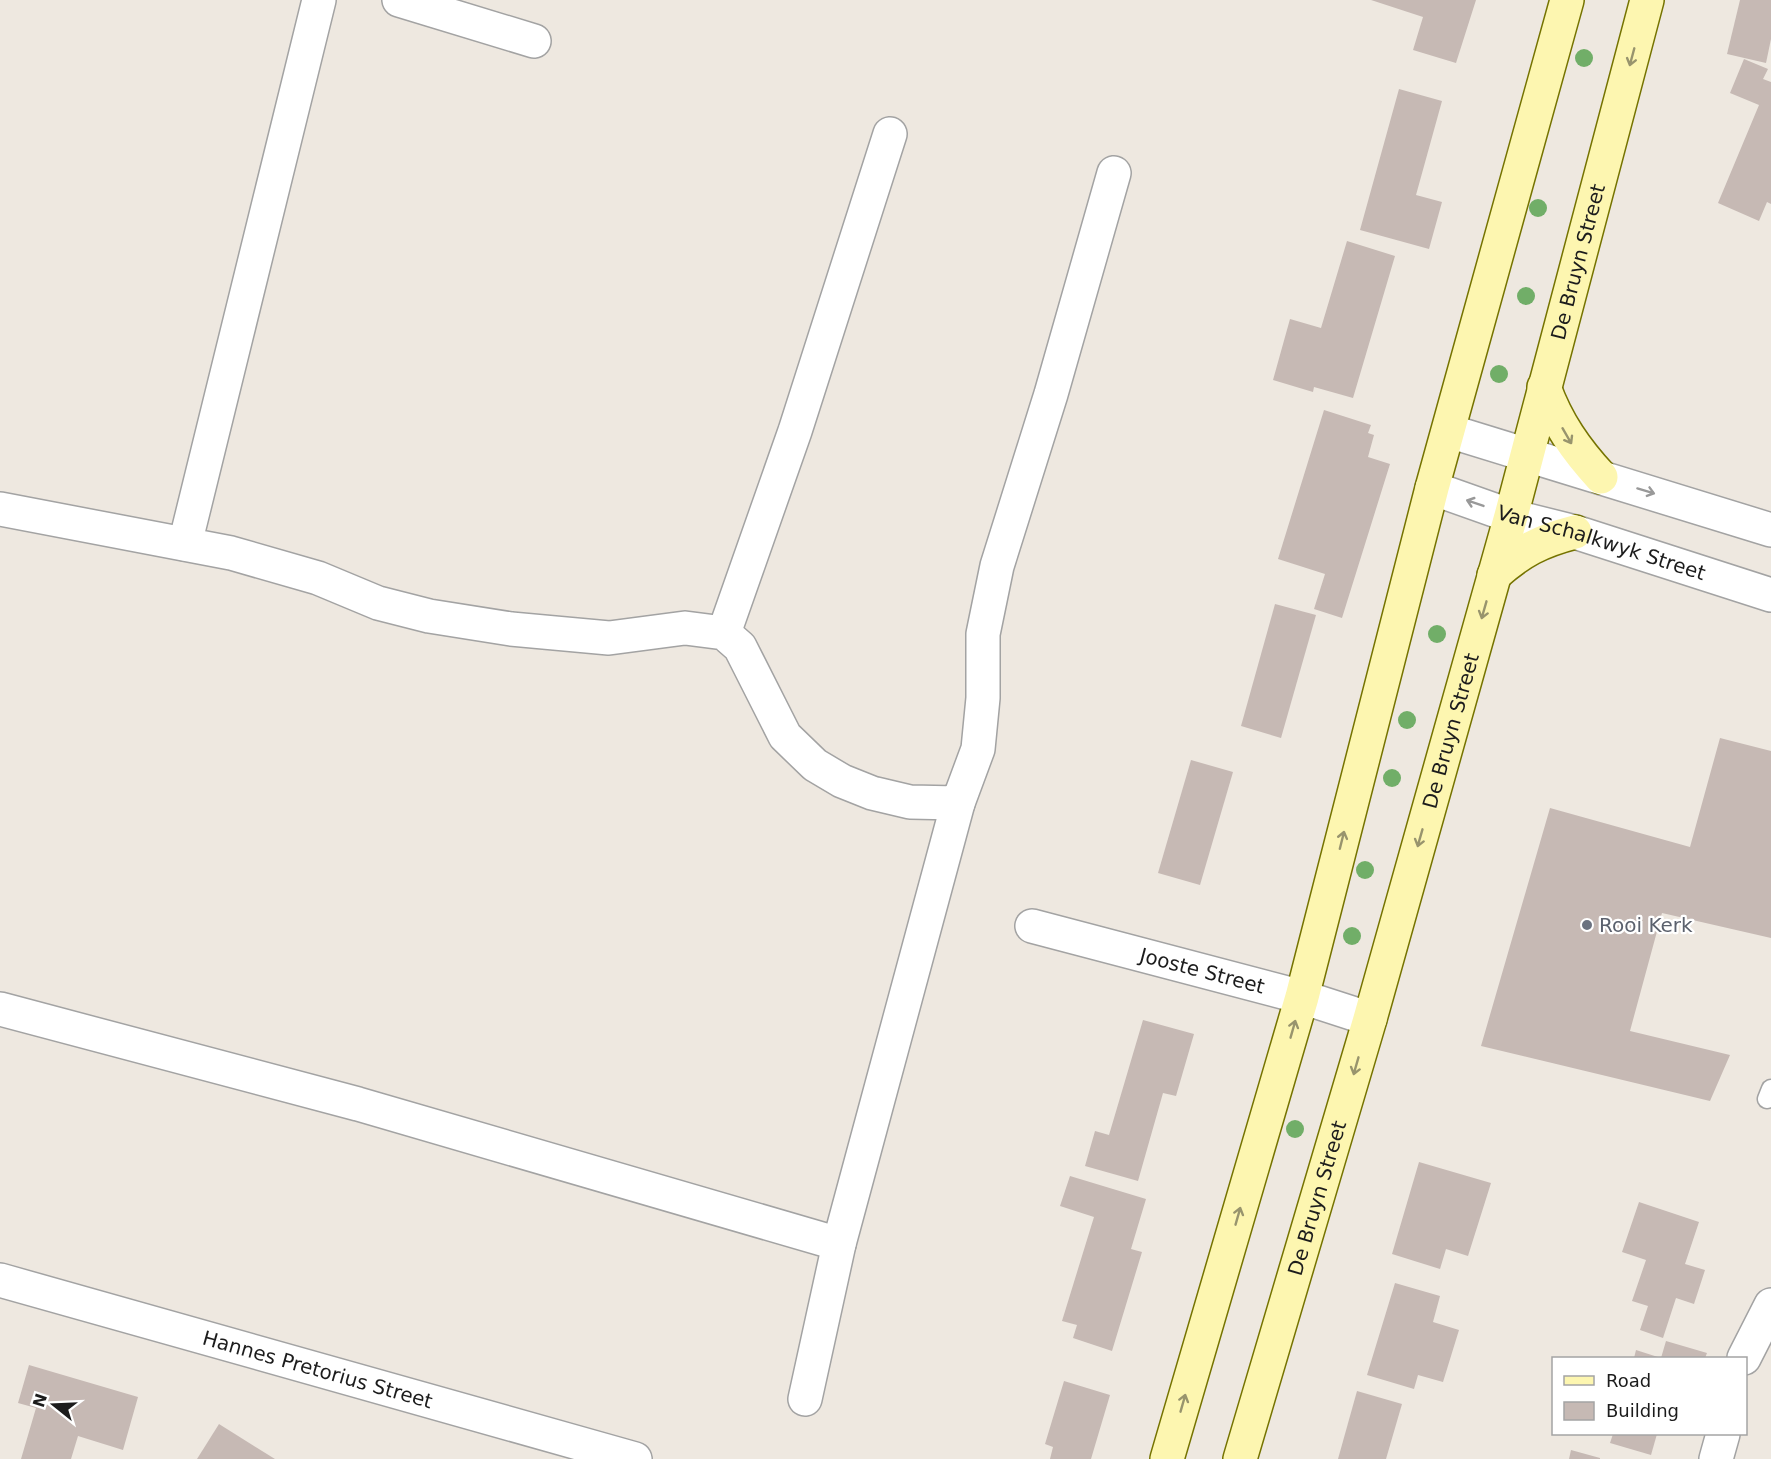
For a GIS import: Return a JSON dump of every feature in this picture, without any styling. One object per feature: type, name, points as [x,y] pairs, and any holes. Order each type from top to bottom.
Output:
[{"type":"street","points":[[185,544],[319,0]]},
{"type":"street","points":[[399,0],[534,41]]},
{"type":"street","points":[[1167,1459],[1302,997],[1432,488],[1568,0]]},
{"type":"street","name":"De Bruyn Street","points":[[1240,1459],[1370,1018],[1511,516],[1647,0]]},
{"type":"street","points":[[724,633],[795,430],[890,134]]},
{"type":"street","points":[[805,1399],[839,1244],[958,803],[978,749],[983,698],[983,634],[997,566],[1051,394],[1114,173]]},
{"type":"street","points":[[1544,387],[1551,408],[1575,449],[1601,477]]},
{"type":"street","points":[[1449,431],[1771,530]]},
{"type":"street","name":"Van Schalkwyk Street","points":[[1432,488],[1511,516],[1575,532],[1771,595]]},
{"type":"street","points":[[0,509],[231,553],[318,578],[378,603],[429,616],[511,629],[609,638],[685,628],[724,633],[740,647],[785,736],[815,765],[842,781],[881,795],[910,802],[958,803]]},
{"type":"street","points":[[1494,574],[1512,559],[1544,540],[1575,532]]},
{"type":"street","name":"Jooste Street","points":[[1032,926],[1302,997],[1370,1018]]},
{"type":"street","points":[[0,1009],[358,1104],[839,1244]]},
{"type":"street","name":"Hannes Pretorius Street","points":[[0,1280],[635,1459]]},
{"type":"street","points":[[1745,1357],[1771,1305]]},
{"type":"street","points":[[1716,1459],[1723,1435]]},
{"type":"building","points":[[1371,0],[1476,0],[1456,63],[1413,50],[1423,17]]},
{"type":"building","points":[[1740,0],[1771,0],[1771,39],[1766,63],[1727,54]]},
{"type":"building","points":[[1744,59],[1768,69],[1763,79],[1771,82],[1771,204],[1767,202],[1759,221],[1718,203],[1759,105],[1730,93]]},
{"type":"building","points":[[1399,89],[1442,101],[1416,195],[1442,202],[1429,249],[1360,230]]},
{"type":"building","points":[[1347,241],[1395,256],[1353,398],[1314,387],[1313,392],[1273,380],[1290,319],[1321,328]]},
{"type":"building","points":[[1324,410],[1371,425],[1368,433],[1374,435],[1368,457],[1390,464],[1342,618],[1314,609],[1325,574],[1278,559]]},
{"type":"building","points":[[1275,604],[1316,615],[1281,738],[1241,726]]},
{"type":"building","name":"Rooi Kerk","points":[[1720,738],[1771,751],[1771,938],[1662,913],[1630,1031],[1730,1055],[1710,1101],[1481,1046],[1550,808],[1690,847]]},
{"type":"building","points":[[1191,760],[1233,772],[1200,885],[1158,873]]},
{"type":"building","points":[[1143,1020],[1194,1034],[1176,1096],[1163,1093],[1138,1181],[1085,1166],[1095,1131],[1109,1135]]},
{"type":"building","points":[[1419,1162],[1491,1183],[1468,1256],[1446,1249],[1440,1269],[1392,1254]]},
{"type":"building","points":[[1070,1176],[1146,1199],[1131,1249],[1142,1252],[1112,1351],[1073,1338],[1077,1325],[1062,1321],[1094,1217],[1060,1206]]},
{"type":"building","points":[[1639,1202],[1699,1222],[1685,1264],[1705,1270],[1694,1304],[1676,1298],[1663,1338],[1640,1330],[1648,1306],[1632,1301],[1646,1260],[1622,1252]]},
{"type":"building","points":[[1395,1283],[1440,1296],[1433,1322],[1459,1330],[1443,1382],[1418,1375],[1414,1389],[1367,1375]]},
{"type":"building","points":[[1666,1341],[1707,1353],[1705,1357],[1661,1357]]},
{"type":"building","points":[[1636,1350],[1658,1357],[1634,1357]]},
{"type":"building","points":[[29,1365],[138,1397],[123,1450],[78,1436],[71,1459],[21,1459],[36,1408],[18,1403]]},
{"type":"building","points":[[1064,1381],[1110,1395],[1091,1459],[1050,1459],[1053,1447],[1045,1444]]},
{"type":"building","points":[[1357,1391],[1402,1404],[1386,1459],[1338,1459]]},
{"type":"building","points":[[219,1424],[275,1459],[197,1459]]},
{"type":"building","points":[[1613,1435],[1657,1435],[1651,1455],[1610,1443]]},
{"type":"building","points":[[1571,1450],[1600,1458],[1600,1459],[1569,1459]]},
{"type":"place","name":"Rooi Kerk","points":[[1587,925]]}]
